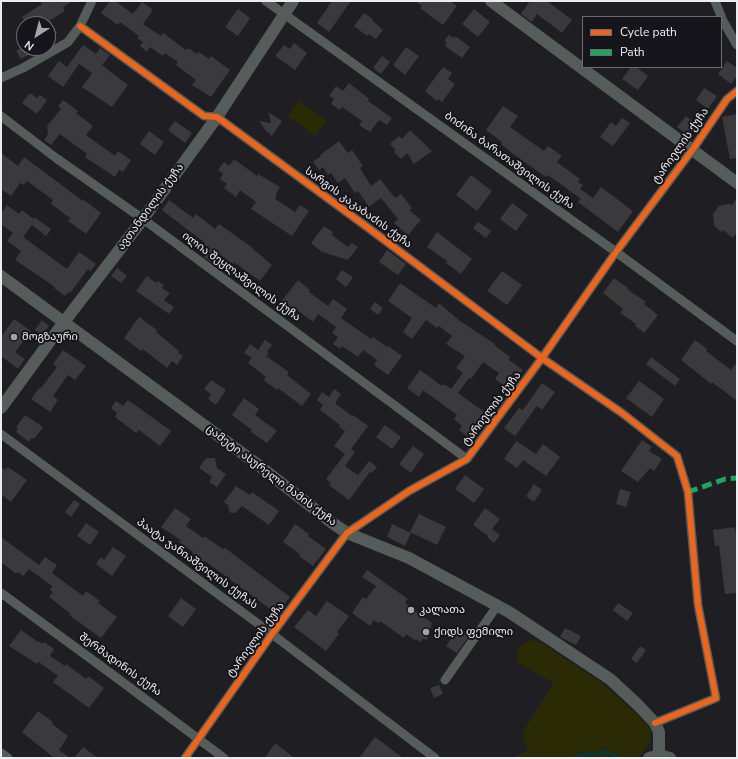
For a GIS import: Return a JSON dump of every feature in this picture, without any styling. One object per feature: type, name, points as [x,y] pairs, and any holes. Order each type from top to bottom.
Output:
[{"type":"street","points":[[1,78],[23,68],[68,42],[80,26],[92,1]]},
{"type":"street","name":"ბიძინა ბარათაშვილის ქუჩა","points":[[266,1],[616,252],[737,341]]},
{"type":"street","name":"ავთანდილის ქუჩა","points":[[1,408],[217,117],[283,14],[293,1]]},
{"type":"street","points":[[491,1],[582,68]]},
{"type":"street","points":[[715,1],[721,16]]},
{"type":"street","points":[[722,18],[737,45]]},
{"type":"street","name":"სარგის კაკაბაძის ქუჩა","points":[[80,26],[204,116],[217,117],[542,358],[622,412],[677,456],[688,492],[698,605],[716,698],[655,722]]},
{"type":"street","points":[[582,68],[737,183]]},
{"type":"street","name":"ტარიელის ქუჩა","points":[[184,758],[199,739],[272,634],[348,532],[409,490],[467,459],[542,358],[616,252],[693,149],[727,99],[737,91]]},
{"type":"street","name":"ილია შეყლაშვილის ქუჩა","points":[[1,116],[56,158],[467,459]]},
{"type":"street","name":"ცამეტი ასურელი მამის ქუჩა","points":[[1,276],[250,459],[312,509],[348,532],[409,558],[509,612],[610,679],[655,722]]},
{"type":"street","name":"პაატა ჯანიაშვილის ქუჩას","points":[[1,434],[272,634],[435,758]]},
{"type":"street","name":"შერმადინის ქუჩა","points":[[1,593],[113,674],[224,758]]},
{"type":"street","points":[[445,680],[497,606]]},
{"type":"street","points":[[655,722],[659,732],[659,757]]},
{"type":"street","points":[[1,753],[8,758]]},
{"type":"shaded area","points":[[299,101],[326,121],[315,136],[288,116]]},
{"type":"shaded area","points":[[531,640],[540,642],[606,686],[645,722],[651,730],[650,742],[639,758],[512,758],[528,750],[522,733],[554,683],[518,663],[517,654],[519,648]]},
{"type":"building","points":[[40,1],[73,1],[63,7],[65,11],[56,17],[24,16],[42,4]]},
{"type":"building","points":[[110,1],[115,1],[133,14],[142,2],[153,10],[143,24],[161,36],[163,33],[186,50],[188,48],[197,54],[199,52],[209,59],[211,56],[230,70],[211,97],[192,85],[196,80],[176,65],[178,62],[165,53],[163,56],[150,47],[147,52],[140,46],[143,42],[137,38],[139,36],[120,22],[118,25],[101,13]]},
{"type":"building","points":[[332,1],[351,1],[329,32],[317,23]]},
{"type":"building","points":[[415,1],[450,1],[457,6],[443,25],[420,8],[422,6]]},
{"type":"building","points":[[530,1],[547,1],[572,20],[562,33],[537,14],[532,22],[521,14]]},
{"type":"building","points":[[238,9],[250,18],[238,36],[225,27]]},
{"type":"building","points":[[474,9],[490,22],[478,37],[462,24]]},
{"type":"building","points":[[364,13],[373,19],[372,20],[383,30],[376,39],[368,34],[367,36],[354,26]]},
{"type":"building","points":[[449,35],[454,38],[455,36],[470,47],[462,58],[445,46],[447,43],[444,41]]},
{"type":"building","points":[[294,43],[307,53],[295,70],[275,56],[284,45],[290,49]]},
{"type":"building","points":[[83,45],[96,54],[100,48],[110,55],[102,65],[128,85],[112,107],[82,87],[92,73],[79,64],[63,87],[48,76],[59,61],[67,67]]},
{"type":"building","points":[[406,47],[419,56],[405,75],[393,65]]},
{"type":"building","points":[[19,56],[26,56],[21,59]]},
{"type":"building","points":[[382,56],[390,62],[381,74],[373,68]]},
{"type":"building","points":[[727,61],[737,68],[737,76],[731,84],[718,74]]},
{"type":"building","points":[[443,67],[452,73],[448,79],[455,84],[442,102],[438,99],[437,101],[425,91]]},
{"type":"building","points":[[630,68],[637,68],[648,76],[638,90],[622,79]]},
{"type":"building","points":[[349,83],[369,99],[368,101],[392,118],[387,125],[379,120],[370,132],[359,125],[362,121],[342,107],[340,110],[331,104],[334,99],[329,96],[336,86],[343,91]]},
{"type":"building","points":[[704,88],[717,96],[708,109],[696,100]]},
{"type":"building","points":[[30,93],[37,98],[40,95],[47,100],[37,114],[22,103]]},
{"type":"building","points":[[63,100],[78,111],[76,113],[93,126],[86,135],[115,156],[118,151],[131,160],[123,172],[119,170],[115,177],[85,157],[87,154],[60,134],[51,145],[44,140],[48,134],[47,126],[61,109],[58,106]]},
{"type":"building","points":[[503,106],[518,116],[510,127],[544,151],[548,146],[562,156],[557,162],[580,179],[578,182],[583,185],[580,189],[593,198],[601,187],[633,211],[618,232],[578,202],[581,199],[548,175],[546,177],[513,154],[501,144],[502,142],[486,130]]},
{"type":"building","points":[[268,112],[282,121],[272,136],[266,131],[259,121],[271,123]]},
{"type":"building","points":[[737,114],[737,158],[730,159],[722,117]]},
{"type":"building","points":[[686,116],[698,126],[689,136],[677,127]]},
{"type":"building","points":[[622,118],[630,123],[613,146],[600,137],[611,122],[616,126]]},
{"type":"building","points":[[175,121],[192,133],[185,143],[168,130]]},
{"type":"building","points":[[410,130],[432,151],[414,164],[407,153],[401,159],[394,152],[396,150],[390,144],[399,136],[402,139]]},
{"type":"building","points":[[149,131],[164,142],[155,155],[140,144]]},
{"type":"building","points":[[339,141],[348,153],[352,150],[363,166],[360,168],[371,186],[380,179],[395,198],[401,194],[412,208],[409,210],[421,220],[408,235],[394,223],[398,219],[381,198],[369,207],[358,191],[355,193],[345,178],[338,183],[331,173],[328,175],[323,167],[319,170],[313,162]]},
{"type":"building","points":[[1,153],[18,166],[24,157],[101,213],[86,234],[68,221],[70,218],[51,204],[53,200],[27,181],[24,185],[20,183],[11,196],[1,189]]},
{"type":"building","points":[[234,159],[257,176],[258,174],[280,187],[275,199],[295,212],[300,205],[309,211],[292,236],[251,209],[256,202],[240,190],[236,197],[224,188],[227,184],[220,179],[223,174],[218,170],[224,162],[229,166]]},
{"type":"building","points":[[471,175],[492,191],[477,211],[456,195]]},
{"type":"building","points":[[737,198],[737,232],[733,238],[723,230],[721,232],[714,226],[713,214],[719,206],[729,204],[732,205]]},
{"type":"building","points":[[169,200],[193,218],[196,214],[215,229],[219,224],[253,248],[272,265],[260,281],[234,262],[233,264],[218,253],[211,262],[204,257],[210,249],[204,244],[205,243],[162,210]]},
{"type":"building","points":[[512,203],[528,215],[516,231],[500,219]]},
{"type":"building","points":[[7,205],[19,214],[22,210],[33,219],[34,217],[51,229],[46,236],[32,225],[23,237],[67,269],[79,252],[96,264],[91,271],[88,269],[70,293],[68,292],[65,296],[54,288],[55,287],[15,260],[21,251],[7,241],[13,233],[1,224],[1,214]]},
{"type":"building","points":[[478,222],[491,231],[486,238],[473,228]]},
{"type":"building","points":[[324,226],[333,232],[332,235],[348,247],[352,243],[358,247],[348,260],[322,252],[311,243]]},
{"type":"building","points":[[437,232],[472,259],[461,274],[445,262],[447,261],[427,247]]},
{"type":"building","points":[[387,250],[406,264],[398,275],[379,262]]},
{"type":"building","points":[[117,268],[127,276],[121,283],[111,276]]},
{"type":"building","points":[[342,270],[353,277],[346,287],[336,279]]},
{"type":"building","points":[[502,271],[522,285],[507,305],[487,291]]},
{"type":"building","points":[[147,276],[156,283],[158,281],[164,285],[162,288],[170,293],[164,300],[174,307],[169,314],[136,291]]},
{"type":"building","points":[[614,278],[646,302],[644,304],[658,315],[644,333],[635,326],[636,324],[620,313],[623,309],[603,293]]},
{"type":"building","points":[[298,280],[310,290],[309,292],[328,306],[333,299],[347,309],[341,318],[371,339],[373,337],[402,356],[388,375],[374,365],[377,360],[363,350],[358,357],[342,346],[340,349],[333,344],[338,337],[332,333],[336,327],[318,314],[313,322],[296,309],[294,311],[281,302]]},
{"type":"building","points":[[400,283],[436,308],[439,303],[460,321],[495,344],[494,345],[510,357],[509,360],[523,370],[509,389],[495,379],[499,373],[483,362],[471,379],[469,378],[458,393],[487,414],[469,438],[459,430],[462,426],[454,419],[457,415],[423,390],[419,397],[407,388],[420,370],[442,386],[444,384],[451,389],[463,373],[456,368],[465,356],[446,344],[452,336],[439,326],[437,328],[426,320],[412,339],[403,332],[412,318],[388,301]]},
{"type":"building","points":[[375,302],[383,308],[378,315],[370,309]]},
{"type":"building","points":[[139,317],[157,330],[156,332],[183,356],[177,365],[172,361],[167,368],[143,349],[141,351],[124,338]]},
{"type":"building","points":[[14,319],[31,331],[15,352],[25,359],[18,369],[1,356],[1,337]]},
{"type":"building","points":[[42,320],[49,326],[42,335],[35,330]]},
{"type":"building","points":[[265,340],[272,345],[267,352],[269,354],[266,356],[289,372],[287,375],[311,394],[302,406],[278,388],[277,390],[263,380],[266,377],[248,363],[252,358],[244,353],[250,344],[258,350]]},
{"type":"building","points":[[695,340],[707,349],[706,351],[731,370],[737,362],[737,401],[712,382],[711,384],[681,360]]},
{"type":"building","points":[[63,350],[86,366],[75,380],[68,375],[53,396],[58,400],[50,412],[31,399],[57,367],[53,364]]},
{"type":"building","points":[[651,357],[680,379],[675,386],[646,364]]},
{"type":"building","points":[[211,380],[226,390],[216,405],[208,399],[211,394],[204,389]]},
{"type":"building","points":[[639,381],[664,399],[652,417],[626,398]]},
{"type":"building","points":[[542,383],[555,392],[542,410],[537,406],[515,436],[504,428],[519,408],[523,410]]},
{"type":"building","points":[[334,389],[341,394],[336,404],[368,426],[351,449],[355,452],[345,466],[358,475],[369,461],[377,467],[372,473],[370,472],[349,500],[329,485],[331,483],[326,479],[345,454],[334,446],[345,431],[339,427],[340,425],[320,410],[323,405],[317,400],[322,392],[329,397]]},
{"type":"building","points":[[244,398],[259,409],[255,415],[277,431],[267,443],[251,432],[252,430],[232,415]]},
{"type":"building","points":[[128,400],[171,431],[160,446],[139,430],[136,433],[115,417],[117,413],[111,408],[116,401],[123,406]]},
{"type":"building","points":[[25,415],[43,427],[34,439],[31,438],[29,442],[16,432],[18,428],[16,427]]},
{"type":"building","points":[[385,425],[401,437],[392,449],[376,437]]},
{"type":"building","points":[[642,440],[652,447],[649,451],[662,459],[654,471],[650,468],[638,482],[621,471]]},
{"type":"building","points":[[516,441],[536,454],[543,444],[560,457],[546,476],[523,460],[517,468],[504,459]]},
{"type":"building","points":[[413,446],[424,454],[411,473],[399,464]]},
{"type":"building","points":[[206,458],[215,458],[217,468],[226,474],[217,487],[209,482],[212,477],[199,468]]},
{"type":"building","points":[[1,467],[5,470],[8,467],[27,480],[11,502],[1,494]]},
{"type":"building","points":[[465,475],[484,489],[474,503],[455,489]]},
{"type":"building","points":[[534,484],[542,490],[534,502],[526,496]]},
{"type":"building","points":[[236,486],[250,495],[252,492],[279,511],[269,525],[242,506],[235,513],[231,513],[229,511],[228,505],[224,502]]},
{"type":"building","points":[[620,489],[631,492],[626,507],[616,504]]},
{"type":"building","points":[[74,500],[80,504],[71,517],[65,512]]},
{"type":"building","points":[[175,508],[191,519],[186,526],[203,538],[204,536],[223,549],[225,548],[290,597],[277,614],[205,561],[204,562],[192,554],[193,552],[179,542],[181,540],[161,527]]},
{"type":"building","points":[[485,508],[500,519],[492,529],[500,535],[494,543],[487,537],[488,536],[473,525]]},
{"type":"building","points":[[419,514],[446,527],[437,545],[410,532]]},
{"type":"building","points":[[86,523],[99,532],[90,545],[77,536]]},
{"type":"building","points":[[295,524],[326,549],[313,566],[299,556],[300,554],[283,542]]},
{"type":"building","points":[[392,524],[411,533],[405,546],[387,537]]},
{"type":"building","points":[[735,527],[737,543],[737,593],[725,594],[719,545],[715,546],[713,530]]},
{"type":"building","points":[[1,537],[39,565],[45,557],[57,565],[52,573],[83,596],[86,591],[100,601],[98,603],[117,617],[101,638],[69,615],[71,614],[49,597],[53,592],[50,590],[52,586],[29,569],[23,576],[18,572],[16,574],[1,562]]},
{"type":"building","points":[[113,547],[126,556],[112,576],[96,564],[101,557],[104,560]]},
{"type":"building","points":[[367,570],[408,599],[405,603],[432,623],[427,640],[423,639],[420,642],[406,634],[404,638],[380,621],[378,623],[374,620],[370,626],[352,613],[363,597],[366,599],[376,586],[362,577]]},
{"type":"building","points":[[181,598],[196,609],[183,627],[168,616]]},
{"type":"building","points":[[327,601],[349,616],[337,632],[339,634],[326,651],[294,627],[308,610],[316,616]]},
{"type":"building","points":[[618,603],[633,613],[627,621],[613,610]]},
{"type":"building","points":[[565,628],[581,636],[576,645],[560,637]]},
{"type":"building","points":[[458,629],[469,636],[457,653],[446,646]]},
{"type":"building","points":[[21,630],[38,642],[39,641],[42,644],[44,642],[54,649],[50,656],[65,666],[66,664],[86,679],[88,676],[104,688],[89,708],[53,682],[58,676],[39,662],[37,664],[9,646]]},
{"type":"building","points":[[640,646],[646,650],[637,663],[631,659]]},
{"type":"building","points":[[439,685],[443,694],[434,698],[430,688]]},
{"type":"building","points":[[38,711],[68,736],[59,750],[70,758],[54,758],[22,732]]},
{"type":"building","points":[[375,737],[403,758],[359,758]]},
{"type":"building","points":[[275,743],[283,749],[294,758],[265,758]]},
{"type":"building","points":[[83,747],[98,758],[74,758]]},
{"type":"waterway","points":[[574,758],[582,755],[606,752],[619,758]]},
{"type":"marked path","points":[[688,492],[725,479],[737,478]]},
{"type":"cycle path","points":[[80,26],[204,116],[217,117],[542,358],[622,413],[677,456],[688,492],[698,605],[716,698],[655,723]]},
{"type":"cycle path","points":[[185,758],[272,634],[347,533],[409,491],[467,459],[542,358],[616,252],[693,149],[727,99],[737,91]]},
{"type":"place","name":"მოგზაური","points":[[14,337]]},
{"type":"place","name":"კალათა","points":[[411,610]]},
{"type":"place","name":"ქიდს ფემილი","points":[[426,632]]}]
